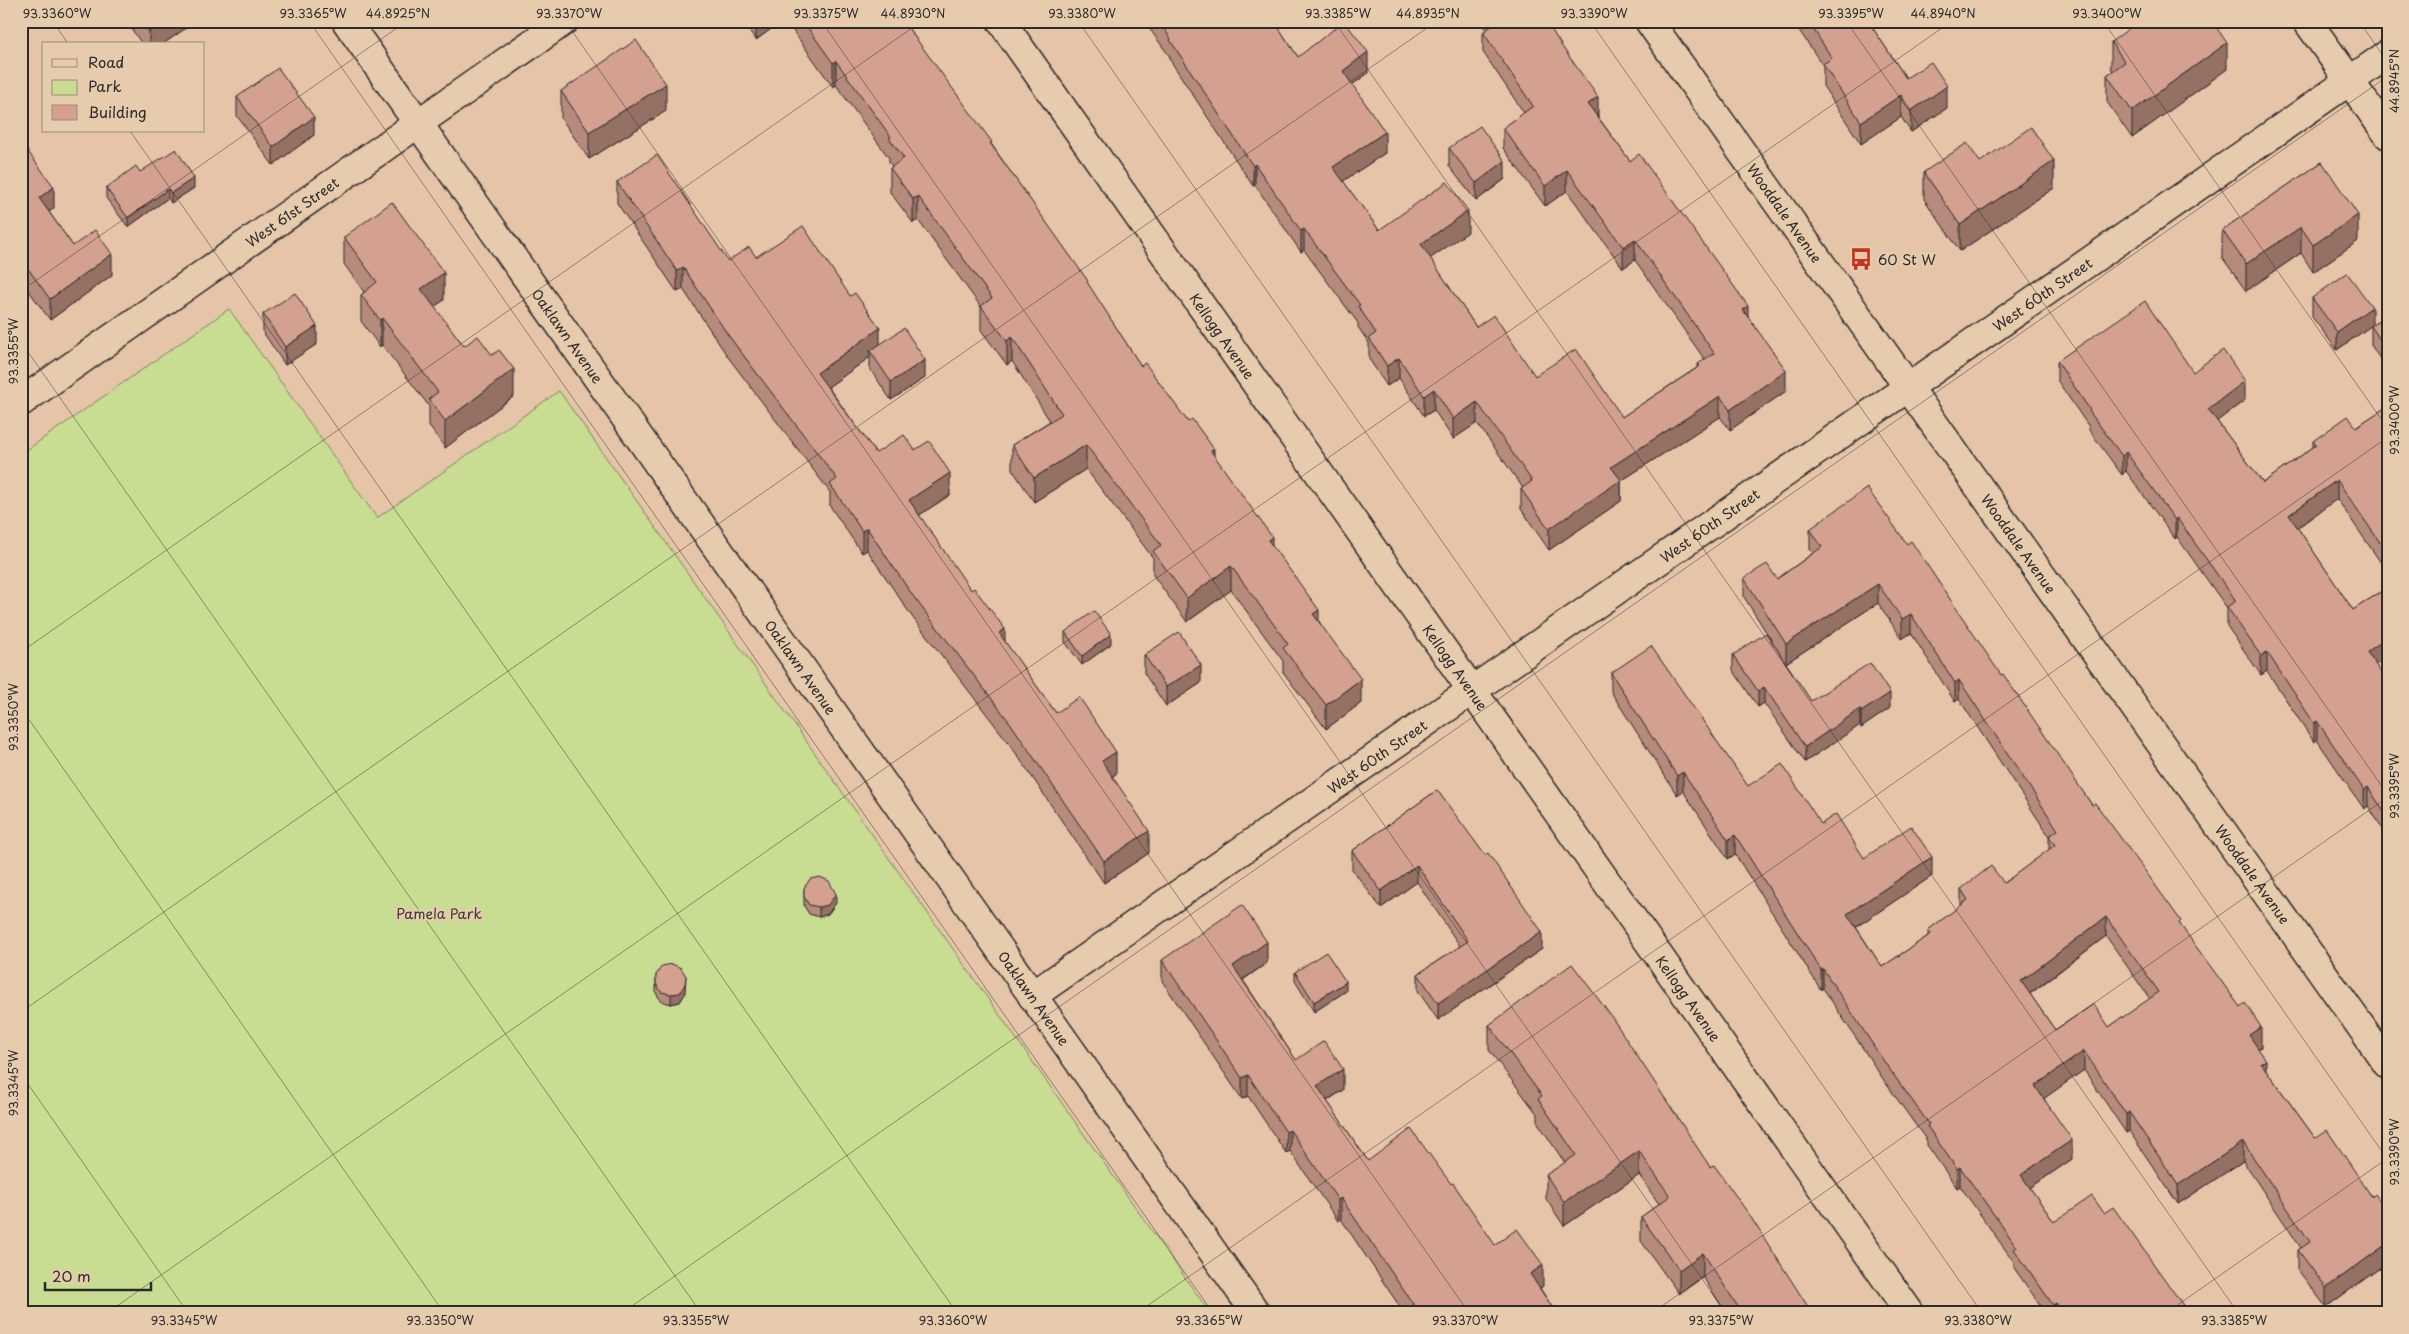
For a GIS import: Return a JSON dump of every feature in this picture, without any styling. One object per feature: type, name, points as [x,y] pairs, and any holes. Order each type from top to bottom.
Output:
[{"type":"street","name":"Oaklawn Avenue","points":[[346,21],[1256,1313]]},
{"type":"street","name":"West 61st Street","points":[[21,402],[564,21]]},
{"type":"street","name":"Kellogg Avenue","points":[[1001,21],[1910,1313]]},
{"type":"street","name":"Wooddale Avenue","points":[[1649,21],[2388,1065]]},
{"type":"street","points":[[2307,21],[2388,135]]},
{"type":"street","name":"West 60th Street","points":[[1032,996],[2388,54]]},
{"type":"green space","name":"Pamela Park","points":[[229,309],[377,518],[559,391],[1210,1313],[21,1313],[21,454]]},
{"type":"building","points":[[141,21],[164,21],[149,32]]},
{"type":"building","points":[[803,21],[903,21],[992,142],[990,143],[1088,281],[1141,366],[1145,363],[1188,422],[1192,419],[1214,449],[1211,451],[1272,537],[1268,540],[1319,610],[1313,614],[1361,679],[1326,705],[1283,648],[1288,644],[1231,566],[1187,598],[1153,551],[1161,545],[1086,445],[1034,478],[1012,445],[1062,414],[1012,337],[1007,341],[981,306],[992,298],[918,196],[913,199],[890,168],[904,158],[889,138],[891,137],[836,61],[833,63]]},
{"type":"building","points":[[1159,21],[1274,21],[1298,57],[1344,21],[1368,52],[1343,71],[1385,132],[1333,167],[1379,230],[1447,182],[1468,211],[1421,244],[1476,327],[1494,315],[1535,376],[1576,349],[1622,417],[1700,366],[1698,364],[1714,353],[1635,239],[1623,247],[1567,170],[1545,186],[1503,128],[1533,106],[1483,32],[1496,23],[1495,21],[1546,21],[1598,97],[1588,104],[1630,161],[1639,154],[1748,306],[1743,310],[1786,370],[1730,410],[1720,396],[1611,467],[1621,480],[1549,529],[1521,489],[1532,481],[1477,402],[1453,419],[1434,389],[1424,396],[1399,358],[1387,366],[1369,338],[1376,333],[1358,306],[1360,305],[1304,229],[1301,231],[1255,164],[1253,166]]},
{"type":"building","points":[[1808,21],[1868,21],[1906,78],[1931,62],[1947,86],[1911,111],[1901,95],[1861,122],[1823,64],[1832,58]]},
{"type":"building","points":[[2139,21],[2212,21],[2227,43],[2132,111],[2107,75],[2125,62],[2111,42]]},
{"type":"building","points":[[636,40],[666,84],[589,132],[561,91]]},
{"type":"building","points":[[278,68],[314,117],[273,147],[237,97]]},
{"type":"building","points":[[1480,126],[1505,161],[1476,183],[1449,148]]},
{"type":"building","points":[[2031,127],[2054,161],[1960,225],[1924,172],[1967,143],[1980,162]]},
{"type":"building","points":[[21,142],[54,187],[39,198],[73,246],[95,230],[112,254],[50,299],[21,259]]},
{"type":"building","points":[[176,149],[194,178],[171,193],[168,189],[128,218],[106,188],[136,166],[140,172]]},
{"type":"building","points":[[657,155],[728,261],[749,247],[756,257],[803,226],[850,296],[855,293],[880,328],[817,373],[876,453],[904,435],[915,450],[929,441],[950,473],[909,500],[971,590],[974,588],[1005,629],[999,633],[1056,713],[1079,697],[1116,752],[1102,761],[1149,831],[1104,861],[1011,724],[913,596],[867,528],[862,531],[830,484],[837,479],[728,335],[683,267],[677,271],[617,182]]},
{"type":"building","points":[[2322,162],[2358,215],[2313,245],[2301,227],[2246,264],[2222,230]]},
{"type":"building","points":[[392,202],[444,273],[421,289],[464,346],[478,336],[492,355],[499,350],[514,369],[445,421],[429,399],[438,392],[382,318],[380,320],[361,295],[377,282],[344,237]]},
{"type":"building","points":[[2347,273],[2372,307],[2337,332],[2312,298]]},
{"type":"building","points":[[295,293],[317,326],[285,347],[263,314]]},
{"type":"building","points":[[2145,301],[2193,372],[2223,350],[2245,381],[2208,409],[2263,483],[2316,445],[2313,441],[2348,416],[2356,427],[2388,406],[2388,554],[2337,480],[2289,515],[2353,610],[2388,587],[2388,637],[2367,652],[2388,683],[2388,818],[2368,787],[2364,790],[2317,721],[2314,723],[2267,652],[2261,656],[2227,607],[2236,601],[2177,518],[2175,520],[2126,452],[2122,456],[2089,411],[2057,361]]},
{"type":"building","points":[[2388,315],[2388,352],[2371,326]]},
{"type":"building","points":[[904,328],[925,360],[891,382],[870,351]]},
{"type":"building","points":[[1867,488],[1907,544],[1911,541],[2001,675],[2003,674],[2092,805],[2095,803],[2143,868],[2181,921],[2179,923],[2240,1007],[2245,1003],[2261,1027],[2249,1035],[2266,1060],[2261,1063],[2315,1138],[2327,1130],[2372,1197],[2375,1194],[2388,1212],[2388,1243],[2326,1288],[2298,1250],[2310,1242],[2243,1142],[2178,1185],[2129,1112],[2126,1114],[2084,1051],[2035,1086],[2072,1140],[2021,1175],[2054,1222],[2092,1196],[2104,1213],[2113,1207],[2185,1308],[2180,1313],[2063,1313],[2056,1303],[2053,1305],[2014,1249],[2017,1247],[1960,1167],[1957,1169],[1927,1126],[1929,1124],[1885,1063],[1823,969],[1821,970],[1735,835],[1728,840],[1683,772],[1677,776],[1611,673],[1651,646],[1748,786],[1782,764],[1821,824],[1836,814],[1864,858],[1911,826],[1932,857],[1847,914],[1882,967],[1931,934],[1928,930],[1968,900],[1961,889],[1991,866],[2004,883],[2055,845],[2049,836],[2058,830],[1959,680],[1955,683],[1911,614],[1902,619],[1878,584],[1786,644],[1744,578],[1767,564],[1777,579],[1822,547],[1810,529]],"holes":[[[2106,917],[2159,992],[2109,1027],[2094,1004],[2055,1030],[2021,981]]]},
{"type":"building","points":[[1094,611],[1111,634],[1082,656],[1065,632]]},
{"type":"building","points":[[1179,632],[1201,665],[1166,687],[1144,655]]},
{"type":"building","points":[[1766,633],[1811,701],[1870,663],[1890,693],[1861,712],[1860,709],[1805,747],[1764,687],[1758,691],[1733,655]]},
{"type":"building","points":[[1437,790],[1485,855],[1488,853],[1542,932],[1438,1003],[1418,974],[1468,941],[1417,865],[1381,891],[1352,851]]},
{"type":"building","points":[[820,877],[829,881],[836,894],[828,905],[819,907],[809,905],[804,897],[804,888],[810,879]]},
{"type":"building","points":[[1242,905],[1267,942],[1233,966],[1296,1060],[1324,1041],[1343,1069],[1317,1086],[1368,1161],[1411,1129],[1451,1184],[1453,1183],[1495,1245],[1517,1229],[1543,1265],[1530,1274],[1556,1313],[1419,1313],[1341,1198],[1338,1200],[1290,1130],[1286,1132],[1248,1075],[1242,1078],[1162,960]]},
{"type":"building","points":[[1326,952],[1346,982],[1314,1002],[1295,972]]},
{"type":"building","points":[[672,964],[681,968],[686,976],[685,984],[680,993],[661,992],[656,984],[656,975],[662,966]]},
{"type":"building","points":[[1572,964],[1611,1016],[1710,1167],[1714,1165],[1750,1216],[1812,1313],[1742,1313],[1703,1253],[1679,1270],[1641,1217],[1670,1196],[1639,1151],[1564,1202],[1546,1175],[1576,1155],[1538,1099],[1542,1096],[1489,1025]]},
{"type":"building","points":[[2234,1305],[2239,1313],[2221,1313]]},
{"type":"place","name":"60 St W","points":[[1861,259]]}]
